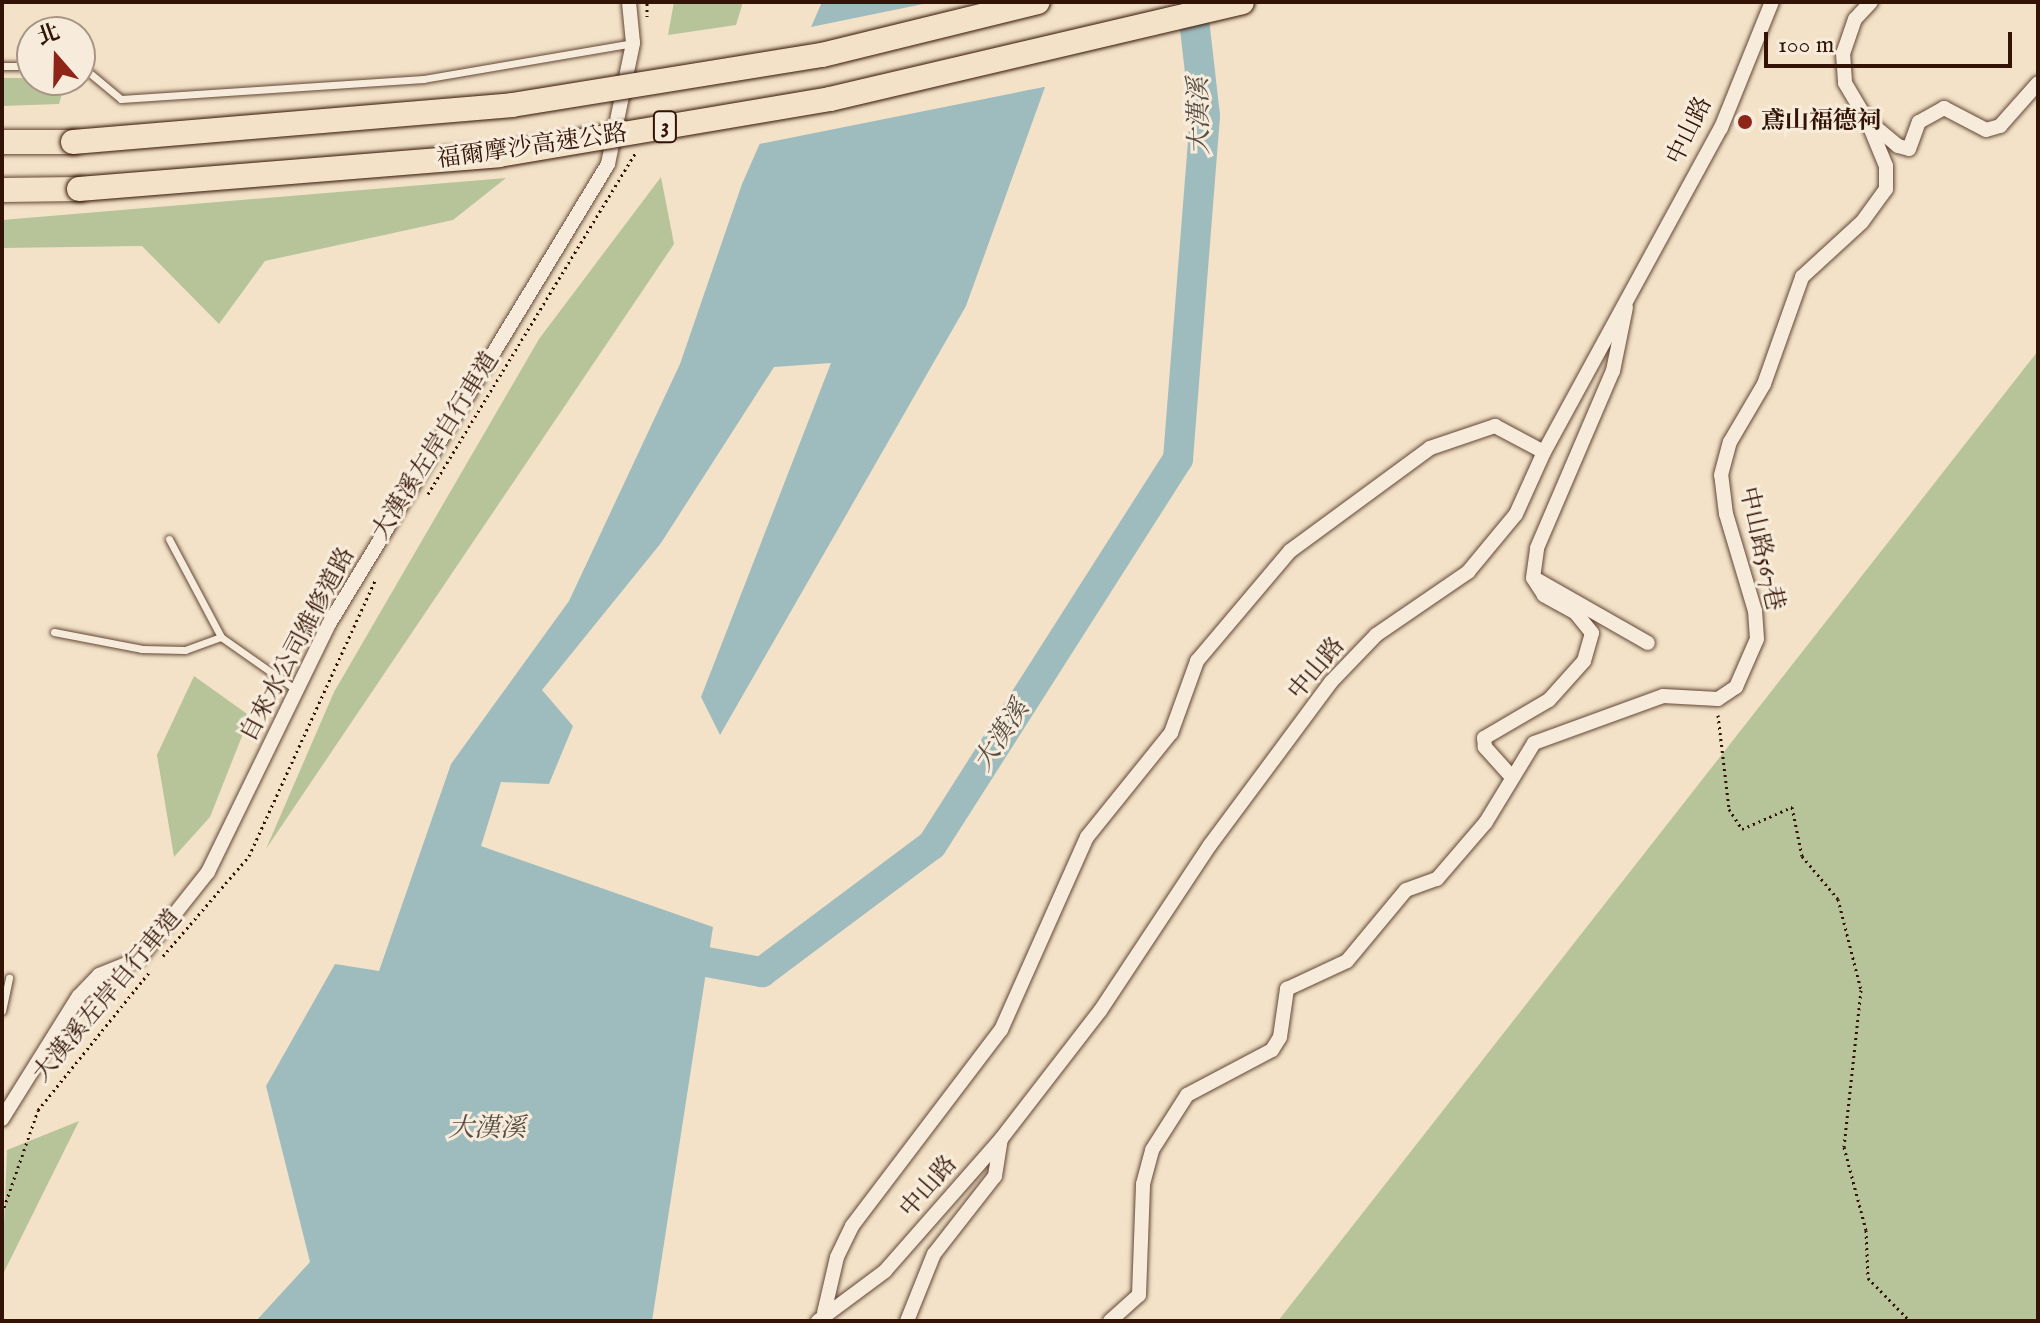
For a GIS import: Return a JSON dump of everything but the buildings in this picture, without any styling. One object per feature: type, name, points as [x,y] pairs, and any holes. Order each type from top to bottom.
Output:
[{"type":"highway","name":"福爾摩沙高速公路","points":[[2,142],[73,142],[512,105],[822,55],[1038,2]]},
{"type":"highway","name":"福爾摩沙高速公路","points":[[2,190],[79,189],[499,155],[830,99],[1242,2]]},
{"type":"street","name":"自來水公司維修道路","points":[[2,1119],[79,996],[99,975],[139,959],[208,872],[295,689],[608,164],[633,43],[629,2]]},
{"type":"street","name":"中山路","points":[[821,1317],[885,1271],[1001,1139],[1100,1011],[1210,845],[1331,682],[1376,635],[1468,572],[1516,514],[1544,452],[1721,128],[1772,2]]},
{"type":"street","name":"中山路567巷","points":[[1718,699],[1736,687],[1757,639],[1721,475],[1730,442],[1764,384],[1802,277],[1862,222],[1886,189],[1886,166],[1867,120],[1845,83],[1843,53],[1855,19],[1871,2]]},
{"type":"street","points":[[1867,120],[1909,149],[1919,122],[1944,108],[1986,130],[2000,126],[2038,83]]},
{"type":"street","points":[[1510,775],[1484,738],[1549,700],[1584,661],[1592,633],[1576,613],[1544,595],[1533,578],[1537,548],[1613,371],[1629,292]]},
{"type":"street","points":[[821,1317],[837,1257],[852,1226],[1001,1030],[1087,837],[1171,733],[1197,661],[1290,551],[1430,448],[1495,426],[1544,452]]},
{"type":"street","points":[[1533,578],[1648,643]]},
{"type":"street","points":[[1110,1321],[1139,1295],[1143,1184],[1152,1150],[1187,1095],[1272,1050],[1280,1037],[1287,989],[1347,961],[1406,890],[1437,879],[1486,822],[1510,775],[1534,743],[1663,696],[1718,699]]},
{"type":"street","points":[[907,1321],[934,1254],[995,1176],[1001,1139]]},
{"type":"lane","points":[[96,78],[121,99],[423,79],[633,43]]},
{"type":"lane","points":[[169,539],[221,637],[295,689]]},
{"type":"lane","points":[[54,632],[142,649],[185,650],[221,637]]},
{"type":"lane","points":[[2,1011],[9,978]]},
{"type":"path","points":[[647,2],[647,30]]},
{"type":"path","name":"大漢溪左岸自行車道","points":[[419,508],[620,179],[638,138]]},
{"type":"path","name":"大漢溪左岸自行車道","points":[[2,1213],[38,1110],[249,856],[378,574]]},
{"type":"path","points":[[1718,699],[1729,809],[1742,829],[1792,807],[1802,856],[1838,899],[1861,990],[1844,1147],[1866,1230],[1868,1278],[1910,1321]]},
{"type":"green space","points":[[674,2],[743,2],[736,25],[668,35]]},
{"type":"green space","points":[[2,78],[16,78],[16,96],[61,96],[59,104],[2,106]]},
{"type":"green space","points":[[661,177],[674,244],[266,849],[334,692],[539,339]]},
{"type":"green space","points":[[506,178],[453,220],[265,261],[219,324],[142,246],[2,248],[2,220]]},
{"type":"green space","points":[[2038,351],[2038,1321],[1278,1321]]},
{"type":"green space","points":[[194,676],[250,716],[210,817],[174,857],[157,755]]},
{"type":"green space","points":[[79,1121],[2,1276],[7,1150]]},
{"type":"water","name":"大漢溪","points":[[822,2],[1011,2],[1045,87],[966,306],[720,735],[701,697],[831,363],[774,367],[661,543],[542,690],[573,726],[549,784],[501,782],[481,846],[713,927],[652,1321],[256,1321],[310,1262],[266,1086],[335,964],[379,971],[451,764],[569,601],[680,364],[742,184]]},
{"type":"pier","points":[[933,2],[1015,2],[1049,86],[754,145],[806,28]]},
{"type":"waterway","name":"大漢溪","points":[[668,955],[762,972],[932,845],[1178,459],[1205,116],[1192,2]]},
{"type":"place","name":"鳶山福德祠","points":[[1745,122]]}]
